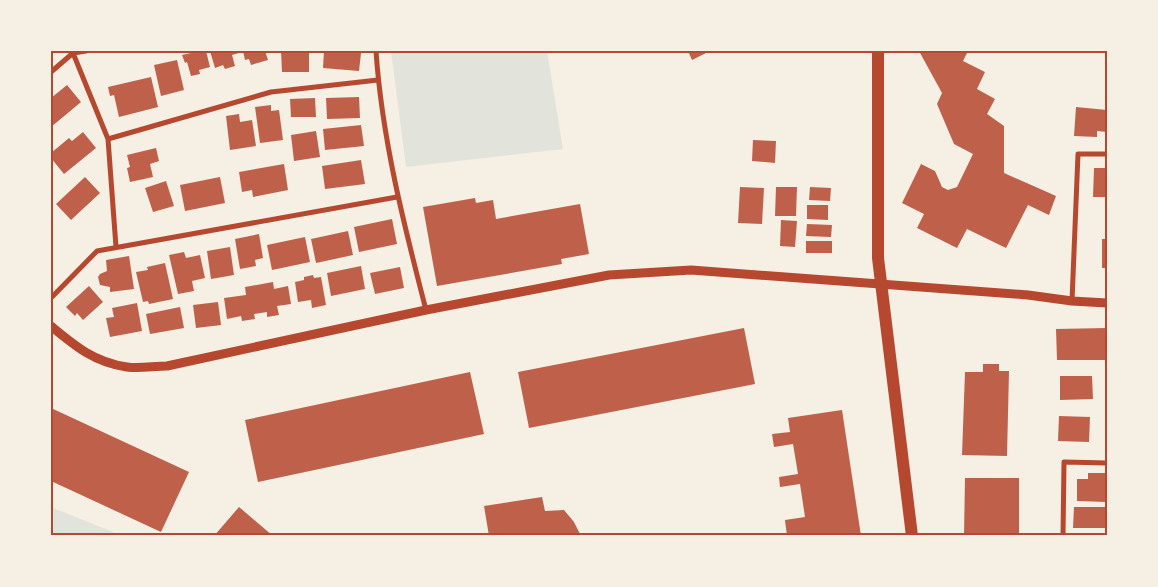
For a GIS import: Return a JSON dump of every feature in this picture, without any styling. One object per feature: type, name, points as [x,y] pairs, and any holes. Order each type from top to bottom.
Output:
[{"type":"main road","points":[[878,51],[878,258],[912,536]]},
{"type":"street","points":[[51,72],[73,53],[86,51]]},
{"type":"street","points":[[376,51],[378,80],[397,196],[426,310]]},
{"type":"street","points":[[73,53],[108,139],[116,247]]},
{"type":"street","points":[[108,139],[272,92],[378,80]]},
{"type":"street","points":[[1072,301],[1078,154],[1107,154]]},
{"type":"street","points":[[51,298],[97,251],[397,196]]},
{"type":"street","points":[[51,326],[78,349],[98,359],[128,367],[167,366],[426,310],[609,275],[691,270],[1028,295],[1072,301],[1107,303]]},
{"type":"street","points":[[1063,536],[1064,462],[1107,463]]},
{"type":"shaded area","points":[[391,51],[547,51],[563,149],[406,167]]},
{"type":"shaded area","points":[[51,507],[123,536],[51,536]]},
{"type":"building","points":[[191,51],[206,51],[210,67],[199,70],[200,74],[191,76],[187,62],[185,63],[182,55],[191,53]]},
{"type":"building","points":[[210,51],[238,51],[239,53],[232,55],[235,66],[225,69],[223,65],[215,68]]},
{"type":"building","points":[[243,51],[265,51],[268,60],[251,65],[249,59],[245,60]]},
{"type":"building","points":[[281,51],[309,51],[309,72],[282,72]]},
{"type":"building","points":[[324,51],[361,53],[359,71],[323,68]]},
{"type":"building","points":[[688,51],[710,51],[692,60]]},
{"type":"building","points":[[919,51],[968,51],[963,61],[985,72],[977,89],[995,99],[987,114],[1004,126],[1004,173],[1056,196],[1049,215],[1028,205],[1006,248],[967,229],[957,248],[917,228],[924,214],[902,203],[921,164],[935,171],[942,187],[948,190],[957,187],[973,154],[954,144],[937,104],[942,93]]},
{"type":"building","points":[[177,60],[184,90],[161,96],[154,65]]},
{"type":"building","points":[[151,77],[158,107],[119,117],[114,95],[110,96],[108,87]]},
{"type":"building","points":[[67,85],[81,102],[51,127],[51,98]]},
{"type":"building","points":[[359,97],[360,118],[327,119],[326,98]]},
{"type":"building","points":[[315,98],[316,117],[291,117],[290,99]]},
{"type":"building","points":[[271,105],[271,111],[279,110],[283,140],[260,143],[255,107]]},
{"type":"building","points":[[1076,107],[1107,110],[1107,132],[1097,131],[1097,137],[1074,136]]},
{"type":"building","points":[[239,114],[240,122],[252,120],[256,146],[230,150],[226,116]]},
{"type":"building","points":[[361,125],[364,146],[325,150],[323,129]]},
{"type":"building","points":[[316,131],[320,157],[294,161],[291,135]]},
{"type":"building","points":[[83,132],[96,148],[64,174],[51,158],[51,153],[69,138],[72,141]]},
{"type":"building","points":[[753,140],[776,141],[775,163],[752,161]]},
{"type":"building","points":[[156,148],[159,161],[150,164],[153,177],[130,182],[127,168],[130,167],[127,155]]},
{"type":"building","points":[[361,160],[365,184],[325,189],[322,166]]},
{"type":"building","points":[[284,164],[288,190],[253,197],[252,190],[242,192],[239,172]]},
{"type":"building","points":[[1094,168],[1105,168],[1107,197],[1093,197]]},
{"type":"building","points":[[85,177],[100,193],[71,220],[56,204]]},
{"type":"building","points":[[220,177],[225,203],[185,211],[180,185]]},
{"type":"building","points":[[166,181],[174,206],[153,212],[145,188]]},
{"type":"building","points":[[740,187],[764,188],[762,224],[738,223]]},
{"type":"building","points":[[776,187],[797,187],[796,216],[775,216]]},
{"type":"building","points":[[810,187],[831,188],[830,201],[809,200]]},
{"type":"building","points":[[475,198],[476,203],[493,200],[496,219],[580,204],[589,254],[561,259],[562,264],[437,286],[423,207]]},
{"type":"building","points":[[807,205],[828,205],[828,220],[807,219]]},
{"type":"building","points":[[392,219],[397,244],[359,252],[354,227]]},
{"type":"building","points":[[781,220],[797,221],[795,247],[780,246]]},
{"type":"building","points":[[807,224],[832,225],[831,237],[806,236]]},
{"type":"building","points":[[348,231],[353,255],[316,263],[311,239]]},
{"type":"building","points":[[259,234],[263,258],[255,260],[256,266],[240,269],[235,239]]},
{"type":"building","points":[[305,237],[310,262],[272,270],[267,245]]},
{"type":"building","points":[[1102,239],[1107,239],[1107,268],[1102,268]]},
{"type":"building","points":[[806,241],[832,241],[832,253],[806,253]]},
{"type":"building","points":[[230,247],[234,275],[211,279],[207,251]]},
{"type":"building","points":[[184,252],[186,258],[200,255],[205,278],[192,281],[194,291],[178,294],[169,255]]},
{"type":"building","points":[[129,256],[134,289],[110,292],[110,287],[100,285],[98,277],[107,271],[106,260]]},
{"type":"building","points":[[165,263],[173,299],[149,304],[148,301],[143,302],[136,272],[148,270],[147,267]]},
{"type":"building","points":[[361,266],[365,289],[331,296],[327,273]]},
{"type":"building","points":[[400,267],[404,288],[375,294],[370,273]]},
{"type":"building","points":[[313,275],[314,278],[321,277],[326,305],[312,308],[311,300],[298,302],[295,282]]},
{"type":"building","points":[[273,282],[274,289],[288,286],[291,304],[277,306],[279,315],[267,317],[267,312],[254,314],[255,319],[242,321],[241,316],[227,319],[224,298],[246,295],[245,287]]},
{"type":"building","points":[[89,286],[103,302],[83,320],[77,313],[75,316],[66,307]]},
{"type":"building","points":[[218,302],[221,325],[196,328],[193,305]]},
{"type":"building","points":[[137,303],[142,331],[110,337],[106,318],[114,317],[112,308]]},
{"type":"building","points":[[180,307],[184,328],[150,334],[146,314]]},
{"type":"building","points":[[744,328],[755,384],[529,428],[518,372]]},
{"type":"building","points":[[1107,328],[1107,360],[1057,360],[1056,329]]},
{"type":"building","points":[[983,364],[999,364],[999,371],[1009,371],[1007,456],[962,455],[965,372],[983,372]]},
{"type":"building","points":[[470,372],[484,434],[258,482],[245,420]]},
{"type":"building","points":[[1060,376],[1092,376],[1093,399],[1060,400]]},
{"type":"building","points":[[51,408],[189,472],[161,532],[51,481]]},
{"type":"building","points":[[842,410],[861,536],[787,536],[785,520],[805,517],[800,484],[780,487],[779,477],[798,474],[793,444],[774,447],[772,434],[790,432],[788,418]]},
{"type":"building","points":[[1059,416],[1090,417],[1089,442],[1058,441]]},
{"type":"building","points":[[1088,473],[1106,473],[1106,502],[1077,501],[1077,479],[1088,479]]},
{"type":"building","points":[[965,478],[1019,478],[1019,536],[964,536]]},
{"type":"building","points":[[542,497],[545,511],[564,510],[574,522],[581,536],[489,536],[484,506]]},
{"type":"building","points":[[239,507],[273,536],[214,536]]},
{"type":"building","points":[[1074,507],[1107,507],[1107,528],[1073,528]]}]
